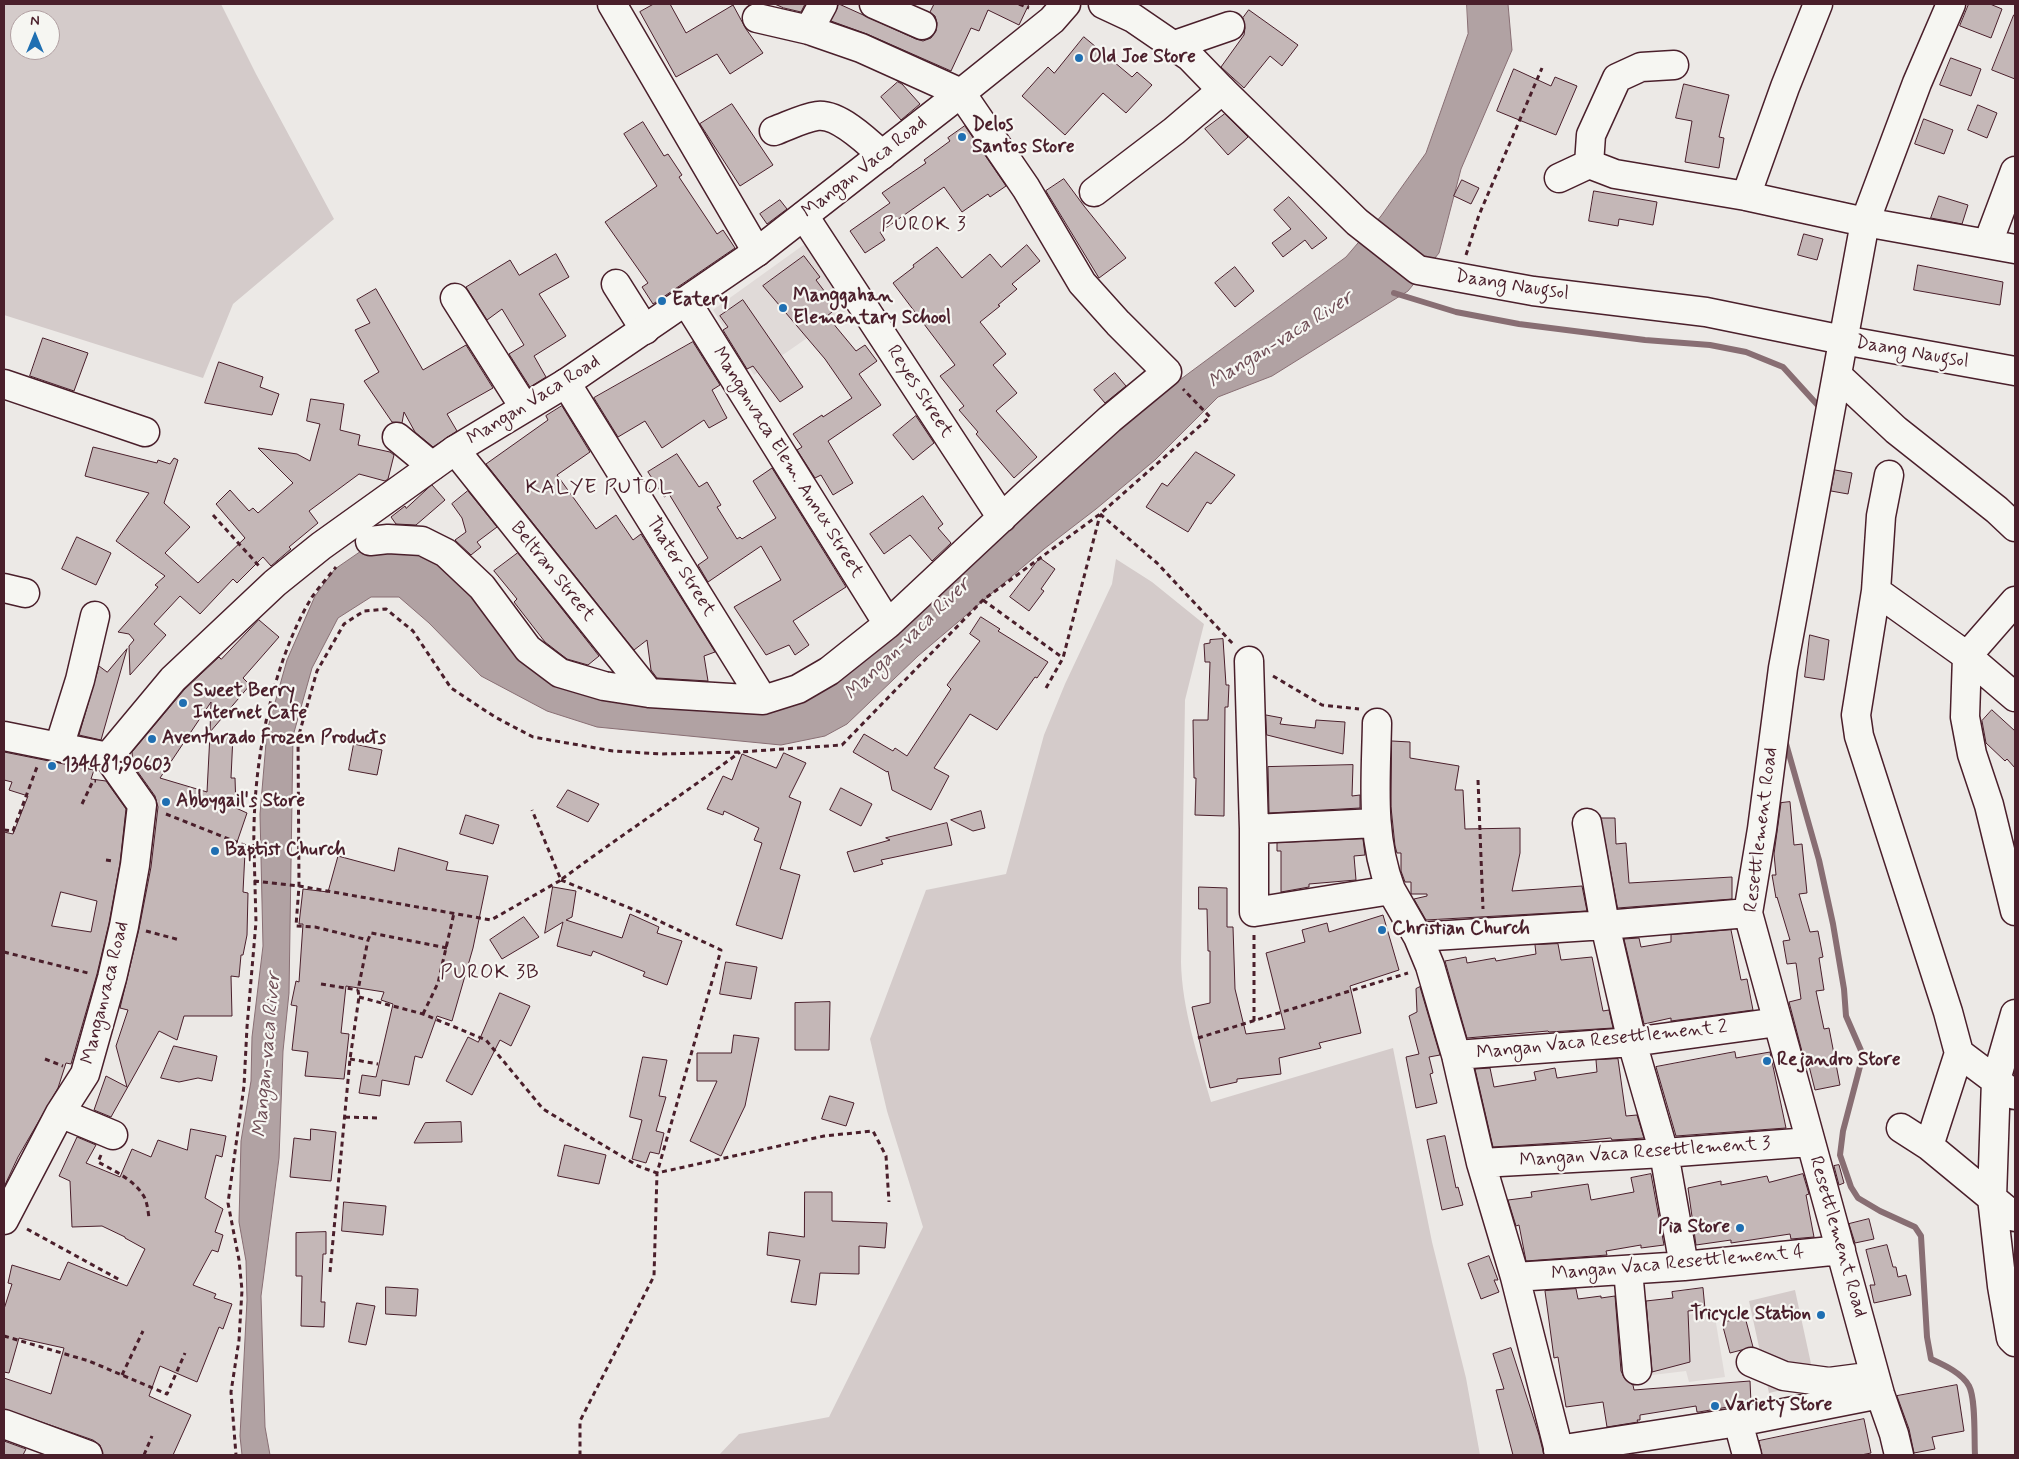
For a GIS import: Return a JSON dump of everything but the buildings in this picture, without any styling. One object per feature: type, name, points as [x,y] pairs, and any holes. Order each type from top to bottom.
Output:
[{"type":"street","points":[[612,4],[757,252]]},
{"type":"street","points":[[809,30],[823,4]]},
{"type":"street","points":[[874,4],[922,25]]},
{"type":"street","name":"Mangan Vaca Road","points":[[108,757],[173,679],[275,583],[321,546],[455,450],[566,383],[757,252],[961,94],[1052,20],[1066,4]]},
{"type":"street","name":"Daang Naugsol","points":[[1103,4],[1133,18],[1190,57],[1357,222],[1418,270],[1458,279],[1533,291],[1706,312],[1843,340],[2015,371]]},
{"type":"street","points":[[1746,196],[1785,87],[1818,4]]},
{"type":"street","name":"Resettlement Road","points":[[1899,1455],[1894,1434],[1877,1385],[1748,913],[1762,829],[1783,668],[1865,222],[1917,83],[1951,4]]},
{"type":"street","points":[[370,542],[388,539],[422,542],[446,553],[482,587],[528,649],[560,673],[604,686],[649,693],[763,700],[798,689],[830,671],[888,624],[1103,425],[1167,372],[1118,323],[1082,283],[1026,188],[961,94],[861,48],[809,30],[757,18]]},
{"type":"street","points":[[1175,46],[1230,26]]},
{"type":"street","points":[[1589,164],[1591,135],[1617,78],[1641,67],[1674,65]]},
{"type":"street","points":[[1094,192],[1174,131],[1222,90]]},
{"type":"street","points":[[774,131],[819,115],[830,116],[855,131],[882,155]]},
{"type":"street","points":[[1559,178],[1589,164],[1615,174],[1746,196],[1865,222],[2015,249]]},
{"type":"street","points":[[1988,243],[2015,171]]},
{"type":"street","name":"Reyes Street","points":[[804,216],[1002,518]]},
{"type":"street","points":[[616,284],[645,330]]},
{"type":"street","points":[[455,298],[524,407]]},
{"type":"street","name":"Manganvaca Elem. Annex Street","points":[[686,301],[888,624]]},
{"type":"street","points":[[1837,375],[1896,430],[2009,516]]},
{"type":"street","name":"Thater Street","points":[[566,383],[763,700]]},
{"type":"street","points":[[4,384],[145,432]]},
{"type":"street","points":[[397,437],[432,466]]},
{"type":"street","name":"Beltran Street","points":[[455,450],[649,693]]},
{"type":"street","points":[[1889,475],[1881,516],[1876,591],[1856,715],[1859,736],[1948,1012],[1959,1053],[1929,1146]]},
{"type":"street","points":[[1876,591],[1967,656],[2015,697]]},
{"type":"street","points":[[2015,601],[1967,656],[1966,717],[1972,754],[1989,805],[2015,911]]},
{"type":"street","points":[[50,745],[80,680],[95,616]]},
{"type":"street","points":[[1249,661],[1254,829],[1254,912],[1391,890]]},
{"type":"street","points":[[1378,723],[1376,823],[1382,867],[1391,890],[1418,937],[1430,966],[1456,1055],[1481,1163],[1515,1278],[1559,1452],[1738,1422],[1877,1385]]},
{"type":"street","points":[[4,736],[108,757],[142,805]]},
{"type":"street","name":"Manganvaca Road","points":[[11,1222],[60,1113],[85,1074],[112,978],[124,926],[136,864],[142,805]]},
{"type":"street","points":[[1989,805],[2015,827]]},
{"type":"street","points":[[1254,829],[1376,823]]},
{"type":"street","points":[[1587,823],[1605,925],[1632,1042],[1664,1153],[1684,1266]]},
{"type":"street","points":[[1418,937],[1605,925],[1748,913]]},
{"type":"street","points":[[2015,1014],[1992,1198],[2004,1295],[2011,1338],[2015,1342]]},
{"type":"street","name":"Mangan Vaca Resettlement 2","points":[[1456,1055],[1632,1042],[1778,1022]]},
{"type":"street","points":[[1959,1053],[2006,1088]]},
{"type":"street","points":[[60,1113],[113,1135]]},
{"type":"street","points":[[1901,1128],[1929,1146],[2015,1217]]},
{"type":"street","name":"Mangan Vaca Resettlement 3","points":[[1481,1163],[1664,1153],[1810,1142]]},
{"type":"street","name":"Mangan Vaca Resettlement 4","points":[[1515,1278],[1684,1266],[1841,1250]]},
{"type":"street","points":[[1628,1270],[1636,1370]]},
{"type":"street","points":[[1751,1362],[1784,1376],[1829,1382],[1877,1385]]},
{"type":"street","points":[[1738,1422],[1747,1455]]},
{"type":"street","points":[[4,1424],[88,1455]]},
{"type":"path","points":[[1458,279],[1479,216],[1542,68]]},
{"type":"path","points":[[1046,688],[1063,658],[1100,514],[1210,416],[1167,372]]},
{"type":"path","points":[[1100,514],[1157,563],[1249,661],[1322,705],[1371,710],[1375,713],[1378,723]]},
{"type":"path","points":[[213,515],[275,583]]},
{"type":"path","points":[[236,1455],[231,1392],[239,1340],[242,1290],[239,1260],[228,1203],[244,1086],[256,922],[253,827],[257,774],[272,694],[294,635],[312,597],[339,563]]},
{"type":"path","points":[[983,600],[1063,658]]},
{"type":"path","points":[[4,830],[13,831],[39,760],[50,745]]},
{"type":"path","points":[[254,881],[299,886],[491,920],[561,880],[636,824],[669,804],[740,752]]},
{"type":"path","points":[[1478,780],[1484,932]]},
{"type":"path","points":[[142,805],[254,849]]},
{"type":"path","points":[[532,810],[561,880],[642,913],[721,950],[658,1174],[654,1276],[580,1422],[580,1455]]},
{"type":"path","points":[[299,886],[296,926],[315,927],[368,940]]},
{"type":"path","points":[[1254,912],[1254,1022]]},
{"type":"path","points":[[423,1014],[438,982],[454,913]]},
{"type":"path","points":[[124,926],[180,940]]},
{"type":"path","points":[[330,1272],[350,1059],[359,997],[358,990],[368,940],[371,933],[447,948]]},
{"type":"path","points":[[4,952],[112,978]]},
{"type":"path","points":[[1198,1038],[1430,966]]},
{"type":"path","points":[[321,984],[358,990]]},
{"type":"path","points":[[359,997],[423,1014],[486,1040],[543,1109],[638,1166],[658,1174],[824,1136],[873,1131],[886,1156],[889,1202]]},
{"type":"path","points":[[350,1059],[378,1064]]},
{"type":"path","points":[[345,1117],[379,1118]]},
{"type":"path","points":[[98,1162],[138,1188],[145,1196],[149,1218]]},
{"type":"path","points":[[11,1222],[120,1280]]},
{"type":"path","points":[[122,1375],[143,1331]]},
{"type":"path","points":[[4,1336],[89,1361],[167,1394],[185,1352]]},
{"type":"path","points":[[144,1455],[152,1436]]},
{"type":"shaded area","points":[[4,4],[221,4],[256,74],[334,219],[233,304],[203,378],[4,315]]},
{"type":"shaded area","name":"Manggahan Elementary School","points":[[809,241],[853,306],[754,375],[713,310]]},
{"type":"shaded area","points":[[1116,559],[1152,582],[1204,624],[1185,700],[1181,962],[1184,997],[1196,1050],[1211,1102],[1393,1048],[1432,1242],[1466,1378],[1480,1455],[719,1455],[739,1434],[829,1417],[923,1227],[887,1111],[870,1039],[926,890],[1006,874],[1044,735],[1065,684],[1112,584]]},
{"type":"shaded area","points":[[1795,1290],[1815,1382],[1769,1393],[1749,1301]]},
{"type":"shaded area","points":[[1714,1311],[1725,1377],[1689,1382],[1686,1371],[1644,1376],[1639,1340],[1689,1333],[1686,1315]]},
{"type":"water","name":"Mangan-vaca River","points":[[1467,4],[1508,4],[1512,50],[1461,169],[1439,253],[1408,291],[1272,376],[1218,397],[1155,460],[1044,549],[918,656],[847,724],[825,736],[781,745],[597,727],[547,711],[481,676],[429,623],[399,597],[371,597],[338,618],[312,668],[293,736],[289,993],[283,1051],[279,1158],[261,1296],[265,1427],[270,1455],[242,1455],[240,1436],[247,1300],[246,1261],[239,1222],[241,1141],[251,1081],[252,1037],[263,946],[260,814],[267,731],[287,660],[315,596],[335,569],[364,549],[428,554],[458,571],[537,666],[763,706],[836,683],[893,633],[1042,491],[1158,396],[1346,257],[1381,216],[1426,153],[1468,34]]},
{"type":"waterway","points":[[1394,293],[1456,312],[1519,324],[1645,340],[1710,345],[1746,352],[1783,367],[1823,411]]},
{"type":"waterway","points":[[1785,740],[1819,860],[1833,924],[1844,989],[1846,1016],[1863,1055],[1843,1131],[1840,1155],[1851,1187],[1858,1198],[1880,1211],[1915,1227],[1921,1236],[1927,1337],[1931,1359],[1957,1373],[1969,1386],[1974,1409],[1975,1455]]},
{"type":"place","name":"Old Joe Store","points":[[1079,58]]},
{"type":"place","name":"Delos Santos Store","points":[[962,137]]},
{"type":"place","name":"Eatery","points":[[662,301]]},
{"type":"place","name":"Manggahan Elementary School","points":[[783,308]]},
{"type":"place","name":"Sweet Berry Internet Cafe","points":[[183,703]]},
{"type":"place","name":"Aventurado Frozen Products","points":[[152,739]]},
{"type":"place","name":"134481;90603","points":[[52,766]]},
{"type":"place","name":"Abbygail's Store","points":[[166,802]]},
{"type":"place","name":"Baptist Church","points":[[215,851]]},
{"type":"place","name":"Christian Church","points":[[1382,930]]},
{"type":"place","name":"Rejandro Store","points":[[1767,1061]]},
{"type":"place","name":"Pia Store","points":[[1740,1228]]},
{"type":"place","name":"Tricycle Station","points":[[1821,1315]]},
{"type":"place","name":"Variety Store","points":[[1715,1406]]},
{"type":"district","name":"PUROK 3","points":[[924,226]]},
{"type":"district","name":"KALYE PUTOL","points":[[599,489]]},
{"type":"district","name":"PUROK 3B","points":[[490,974]]}]
